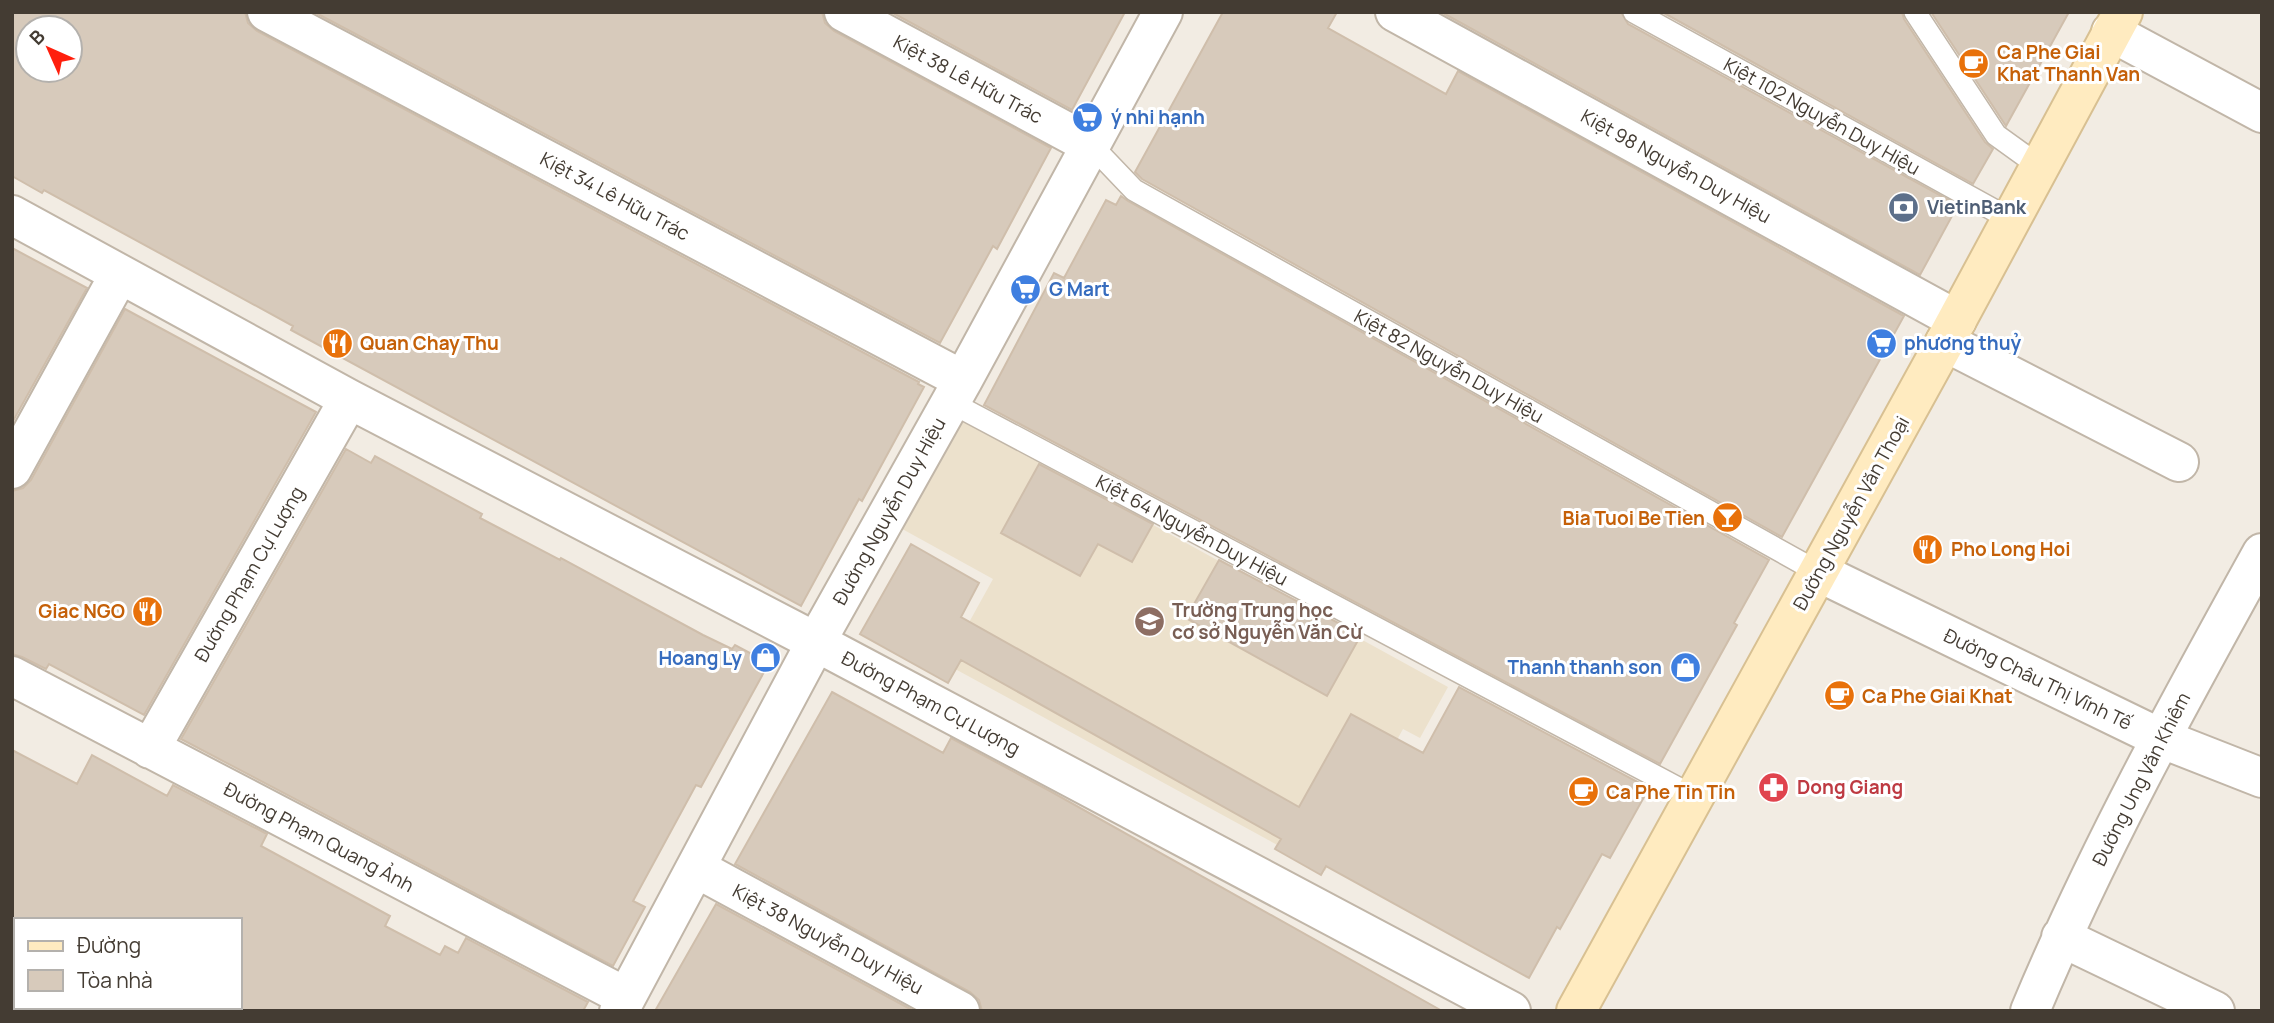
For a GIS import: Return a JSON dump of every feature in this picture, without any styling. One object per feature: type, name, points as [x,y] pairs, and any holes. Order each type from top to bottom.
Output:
[{"type":"main road","name":"Đường Nguyễn Văn Thoại","points":[[1576,1011],[1951,331],[2117,22]]},
{"type":"street","name":"Kiệt 34 Lê Hữu Trác","points":[[267,12],[956,391]]},
{"type":"street","name":"Kiệt 38 Lê Hữu Trác","points":[[845,12],[1091,145]]},
{"type":"street","name":"Đường Nguyễn Duy Hiệu","points":[[623,1004],[816,642],[1163,12]]},
{"type":"street","name":"Kiệt 98 Nguyễn Duy Hiệu","points":[[1395,12],[2179,462]]},
{"type":"street","points":[[2117,22],[2262,113]]},
{"type":"street","name":"Đường Phạm Cự Lượng","points":[[12,215],[349,399],[816,642],[1510,1011]]},
{"type":"street","points":[[12,469],[119,275]]},
{"type":"street","name":"Đường Phạm Cự Lượng","points":[[150,748],[349,399]]},
{"type":"street","name":"Đường Ung Văn Khiêm","points":[[2030,1011],[2061,937],[2160,738],[2262,553]]},
{"type":"street","name":"Đường Châu Thị Vĩnh Tế","points":[[1818,572],[2160,738],[2262,778]]},
{"type":"street","name":"Đường Phạm Quang Ảnh","points":[[12,676],[623,1004]]},
{"type":"street","name":"Kiệt 38 Nguyễn Duy Hiệu","points":[[696,868],[960,1011]]},
{"type":"street","points":[[2061,937],[2215,1011]]},
{"type":"lane","name":"Kiệt 102 Nguyễn Duy Hiệu","points":[[1634,12],[2010,219]]},
{"type":"lane","points":[[1915,12],[1996,135],[2039,166]]},
{"type":"lane","name":"Kiệt 82 Nguyễn Duy Hiệu","points":[[1091,145],[1135,190],[1818,572]]},
{"type":"lane","name":"Kiệt 64 Nguyễn Duy Hiệu","points":[[956,391],[1693,796]]},
{"type":"shaded area","name":"Trường Trung học cơ sở Nguyễn Văn Cừ","points":[[955,416],[1448,687],[1420,738],[1403,729],[1325,871],[946,664],[993,579],[895,525]]},
{"type":"building","points":[[12,12],[245,12],[248,23],[257,31],[924,387],[801,606],[291,330],[293,326],[44,190],[42,193],[12,176]]},
{"type":"building","points":[[314,12],[822,12],[825,23],[834,31],[1051,148],[997,249],[993,246],[940,343]]},
{"type":"building","points":[[891,12],[1125,12],[1072,110]]},
{"type":"building","points":[[1223,12],[1337,12],[1328,28],[1446,94],[1458,71],[1904,316],[1782,537],[1142,179],[1135,172]]},
{"type":"building","points":[[1441,12],[1621,12],[1628,24],[1958,205],[1920,275]]},
{"type":"building","points":[[1662,12],[1902,12],[1985,142],[1993,149],[1973,184]]},
{"type":"building","points":[[1931,12],[2069,12],[2006,126]]},
{"type":"building","points":[[1121,196],[1769,560],[1734,623],[1737,625],[1660,764],[984,405],[1054,273],[1064,278],[1106,200],[1116,205]]},
{"type":"building","points":[[12,248],[87,288],[12,423]]},
{"type":"building","points":[[125,309],[316,412],[144,715],[49,664],[46,669],[12,654],[12,491],[23,488],[31,480]]},
{"type":"building","points":[[346,449],[371,463],[375,456],[482,514],[480,518],[560,560],[561,558],[703,635],[732,649],[735,645],[769,663],[701,787],[696,785],[633,901],[645,907],[613,966],[181,739]]},
{"type":"building","points":[[1039,464],[1153,524],[1132,562],[1098,544],[1080,576],[1001,533]]},
{"type":"building","points":[[911,544],[979,583],[961,617],[1299,807],[1351,714],[1423,753],[1459,687],[1647,787],[1648,790],[1610,858],[1602,854],[1529,978],[1326,866],[1321,875],[1275,849],[1281,839],[961,660],[948,683],[860,634]]},
{"type":"building","points":[[1219,560],[1361,635],[1327,696],[1186,618]]},
{"type":"building","points":[[832,692],[943,753],[951,738],[1442,1011],[982,1011],[979,1000],[970,992],[735,864]]},
{"type":"building","points":[[12,750],[77,784],[92,755],[167,796],[173,785],[267,834],[261,846],[390,916],[385,926],[440,955],[445,946],[458,953],[466,938],[588,1002],[583,1011],[240,1011],[242,918],[12,920]]},
{"type":"building","points":[[716,904],[914,1011],[655,1011]]},
{"type":"place","name":"Ca Phe Giai Khat Thanh Van","points":[[1974,63]]},
{"type":"place","name":"ý nhi hạnh","points":[[1088,117]]},
{"type":"place","name":"VietinBank","points":[[1904,207]]},
{"type":"place","name":"G Mart","points":[[1026,289]]},
{"type":"place","name":"Quan Chay Thu","points":[[337,343]]},
{"type":"place","name":"phương thuỷ","points":[[1881,343]]},
{"type":"place","name":"Bia Tuoi Be Tien","points":[[1728,518]]},
{"type":"place","name":"Pho Long Hoi","points":[[1928,549]]},
{"type":"place","name":"Giac NGO","points":[[148,611]]},
{"type":"place","name":"Trường Trung học cơ sở Nguyễn Văn Cừ","points":[[1149,621]]},
{"type":"place","name":"Hoang Ly","points":[[765,658]]},
{"type":"place","name":"Thanh thanh son","points":[[1685,667]]},
{"type":"place","name":"Ca Phe Giai Khat","points":[[1839,696]]},
{"type":"place","name":"Dong Giang","points":[[1774,787]]},
{"type":"place","name":"Ca Phe Tin Tin","points":[[1583,792]]}]
